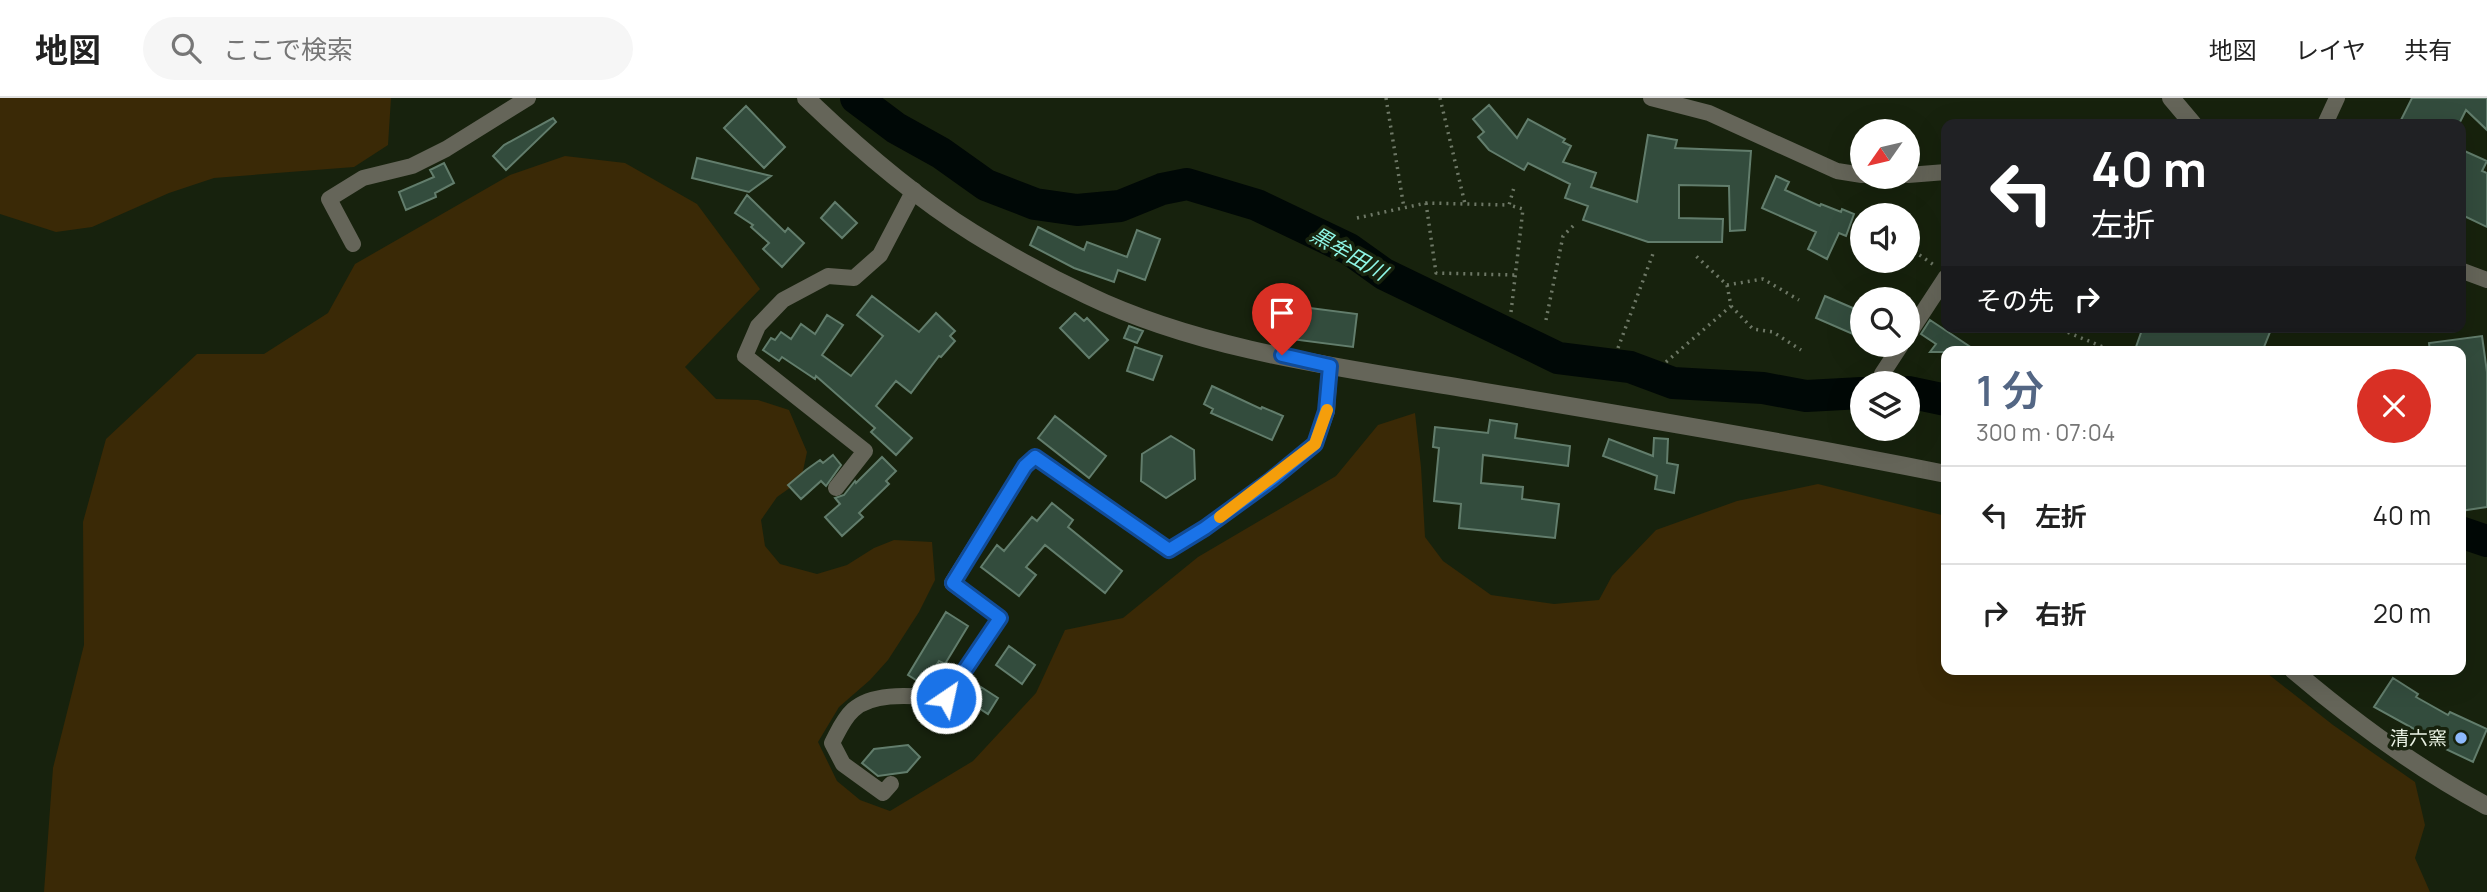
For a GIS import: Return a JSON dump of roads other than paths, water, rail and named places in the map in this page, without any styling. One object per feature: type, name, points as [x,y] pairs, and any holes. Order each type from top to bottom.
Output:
[{"type":"street","points":[[354,244],[329,200],[363,178],[412,166],[446,149],[528,98]]},
{"type":"street","points":[[806,98],[853,143],[973,233],[1087,295],[1210,339],[1330,366],[1773,439],[1941,473]]},
{"type":"street","points":[[1650,98],[1709,113],[1837,172],[1850,174]]},
{"type":"street","points":[[2171,98],[2189,119]]},
{"type":"street","points":[[2327,119],[2337,98]]},
{"type":"street","points":[[1920,174],[1941,172]]},
{"type":"street","points":[[836,488],[865,451],[745,356],[758,326],[783,300],[828,276],[854,278],[880,254],[914,190]]},
{"type":"street","points":[[2466,272],[2487,280]]},
{"type":"street","points":[[1920,313],[1941,275]]},
{"type":"street","points":[[891,784],[883,793],[843,764],[832,743],[853,709],[865,702],[896,695],[946,698],[1000,618],[953,583],[1025,466],[1035,457],[1169,550],[1238,504],[1315,444],[1326,411],[1330,366]]},
{"type":"street","points":[[2299,675],[2347,716],[2465,795],[2487,806]]},
{"type":"waterway","name":"黒牟田川","points":[[856,98],[896,128],[941,153],[986,185],[1035,204],[1077,210],[1120,206],[1162,189],[1187,184],[1257,205],[1349,249],[1384,274],[1558,358],[1630,367],[1673,383],[1763,388],[1806,396],[1850,394]]},
{"type":"waterway","name":"黒牟田川","points":[[1920,395],[1941,399]]},
{"type":"waterway","name":"黒牟田川","points":[[2466,534],[2487,541]]},
{"type":"place","name":"清六窯","points":[[2461,738]]}]
